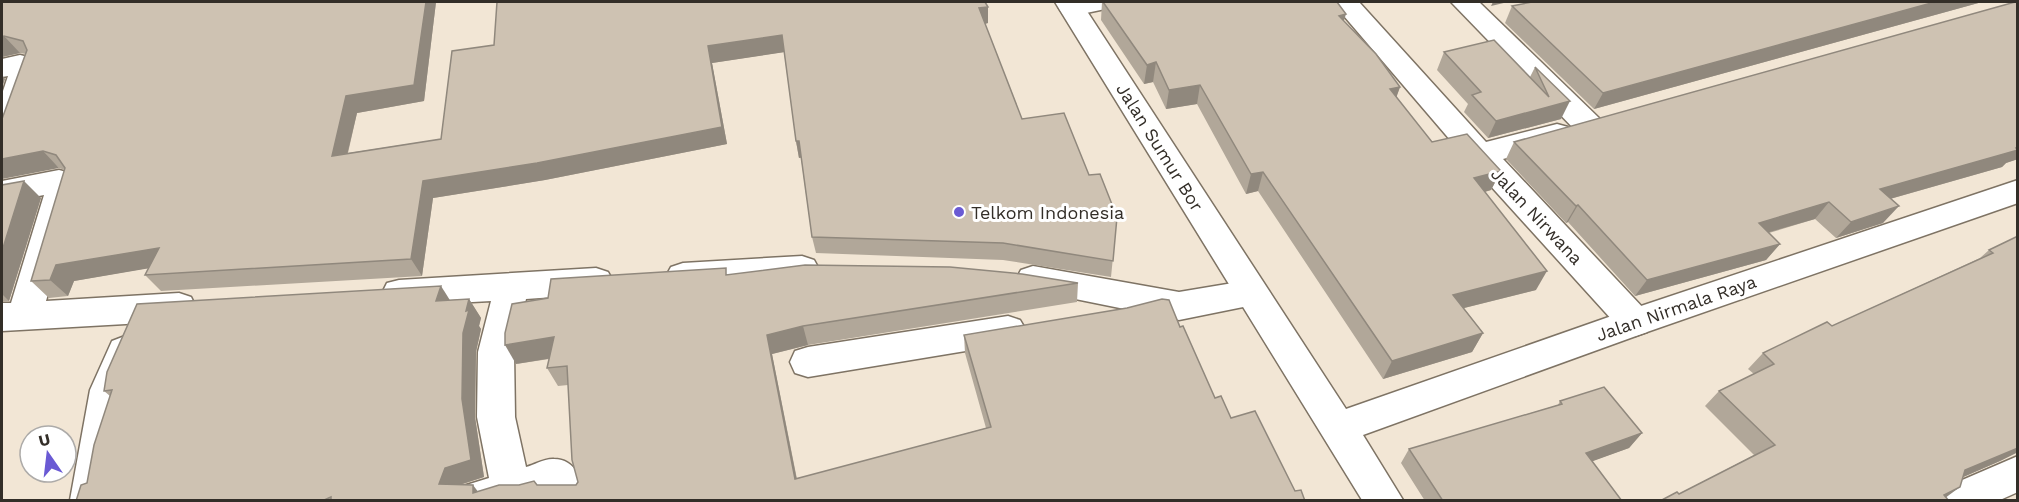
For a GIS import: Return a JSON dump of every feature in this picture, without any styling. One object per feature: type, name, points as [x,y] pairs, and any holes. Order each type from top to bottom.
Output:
[{"type":"street","name":"Jalan Nirwana","points":[[1345,2],[1480,154],[1635,322]]},
{"type":"street","name":"Jalan Sumur Bor","points":[[1081,4],[1235,296],[1336,429],[1383,501]]},
{"type":"street","points":[[1480,154],[1600,122],[1483,11]]},
{"type":"street","points":[[2,68],[20,64],[26,66],[2,134]]},
{"type":"street","points":[[2,192],[59,181],[63,184],[13,317],[214,305]]},
{"type":"street","name":"Jalan Nirmala Raya","points":[[1336,429],[1635,322],[2018,190]]},
{"type":"street","points":[[369,295],[809,268],[831,269]]},
{"type":"street","points":[[1003,274],[1179,306],[1235,296]]},
{"type":"street","points":[[511,489],[496,417],[496,352],[512,286]]},
{"type":"street","points":[[1077,319],[1124,311],[1133,298]]},
{"type":"street","points":[[89,501],[108,390],[143,309]]},
{"type":"street","points":[[808,362],[1042,324]]},
{"type":"street","points":[[1960,501],[2018,473]]},
{"type":"street","points":[[474,501],[554,476],[564,483],[568,501]]},
{"type":"building","points":[[2,2],[426,2],[414,85],[346,96],[332,156],[441,139],[452,51],[494,45],[497,2],[985,2],[988,7],[979,8],[1022,119],[1064,113],[1089,175],[1100,174],[1117,217],[1113,261],[1003,243],[812,237],[782,35],[708,46],[722,127],[537,163],[423,181],[411,259],[145,275],[159,248],[56,265],[50,280],[31,281],[65,168],[56,155],[43,151],[2,159],[2,119],[27,50],[23,41],[2,37]]},
{"type":"building","points":[[1103,2],[1337,2],[1346,14],[1339,16],[1376,54],[1400,87],[1390,89],[1432,142],[1467,134],[1501,171],[1474,178],[1547,271],[1453,295],[1483,333],[1392,361],[1263,172],[1251,174],[1200,85],[1169,90],[1156,62],[1147,65]]},
{"type":"building","points":[[1532,2],[1935,2],[1603,93],[1512,6]]},
{"type":"building","points":[[2018,2],[2018,147],[2016,148],[2018,150],[1880,189],[1899,206],[1851,222],[1829,202],[1759,223],[1780,244],[1647,280],[1578,205],[1576,206],[1514,142]]},
{"type":"building","points":[[1494,40],[1549,97],[1535,67],[1570,101],[1496,121],[1472,95],[1481,92],[1444,52]]},
{"type":"building","points":[[24,181],[2,251],[2,185]]},
{"type":"building","points":[[2018,236],[2018,448],[1965,470],[1960,487],[1944,495],[1949,501],[1660,501],[1677,492],[1679,494],[1775,445],[1719,391],[1774,364],[1763,353],[1827,322],[1832,326],[1993,253],[1989,250]]},
{"type":"building","points":[[805,265],[950,267],[1022,274],[1078,283],[803,326],[767,335],[795,479],[991,427],[964,335],[1127,308],[1162,299],[1169,300],[1180,327],[1183,326],[1215,398],[1221,396],[1231,418],[1255,411],[1295,491],[1301,490],[1305,501],[331,501],[331,497],[322,501],[76,501],[81,485],[87,483],[94,445],[112,390],[104,391],[107,372],[137,304],[441,286],[436,301],[469,299],[466,311],[469,310],[463,333],[462,399],[471,460],[445,468],[439,484],[473,485],[473,493],[499,485],[519,485],[534,481],[537,485],[576,485],[578,482],[572,460],[567,366],[547,368],[554,337],[505,345],[505,333],[512,304],[548,298],[551,279],[726,268],[726,275]]},
{"type":"building","points":[[1604,387],[1642,433],[1586,453],[1622,501],[1443,501],[1409,449],[1562,404],[1560,401]]},
{"type":"place","name":"Telkom Indonesia","points":[[959,212]]}]
